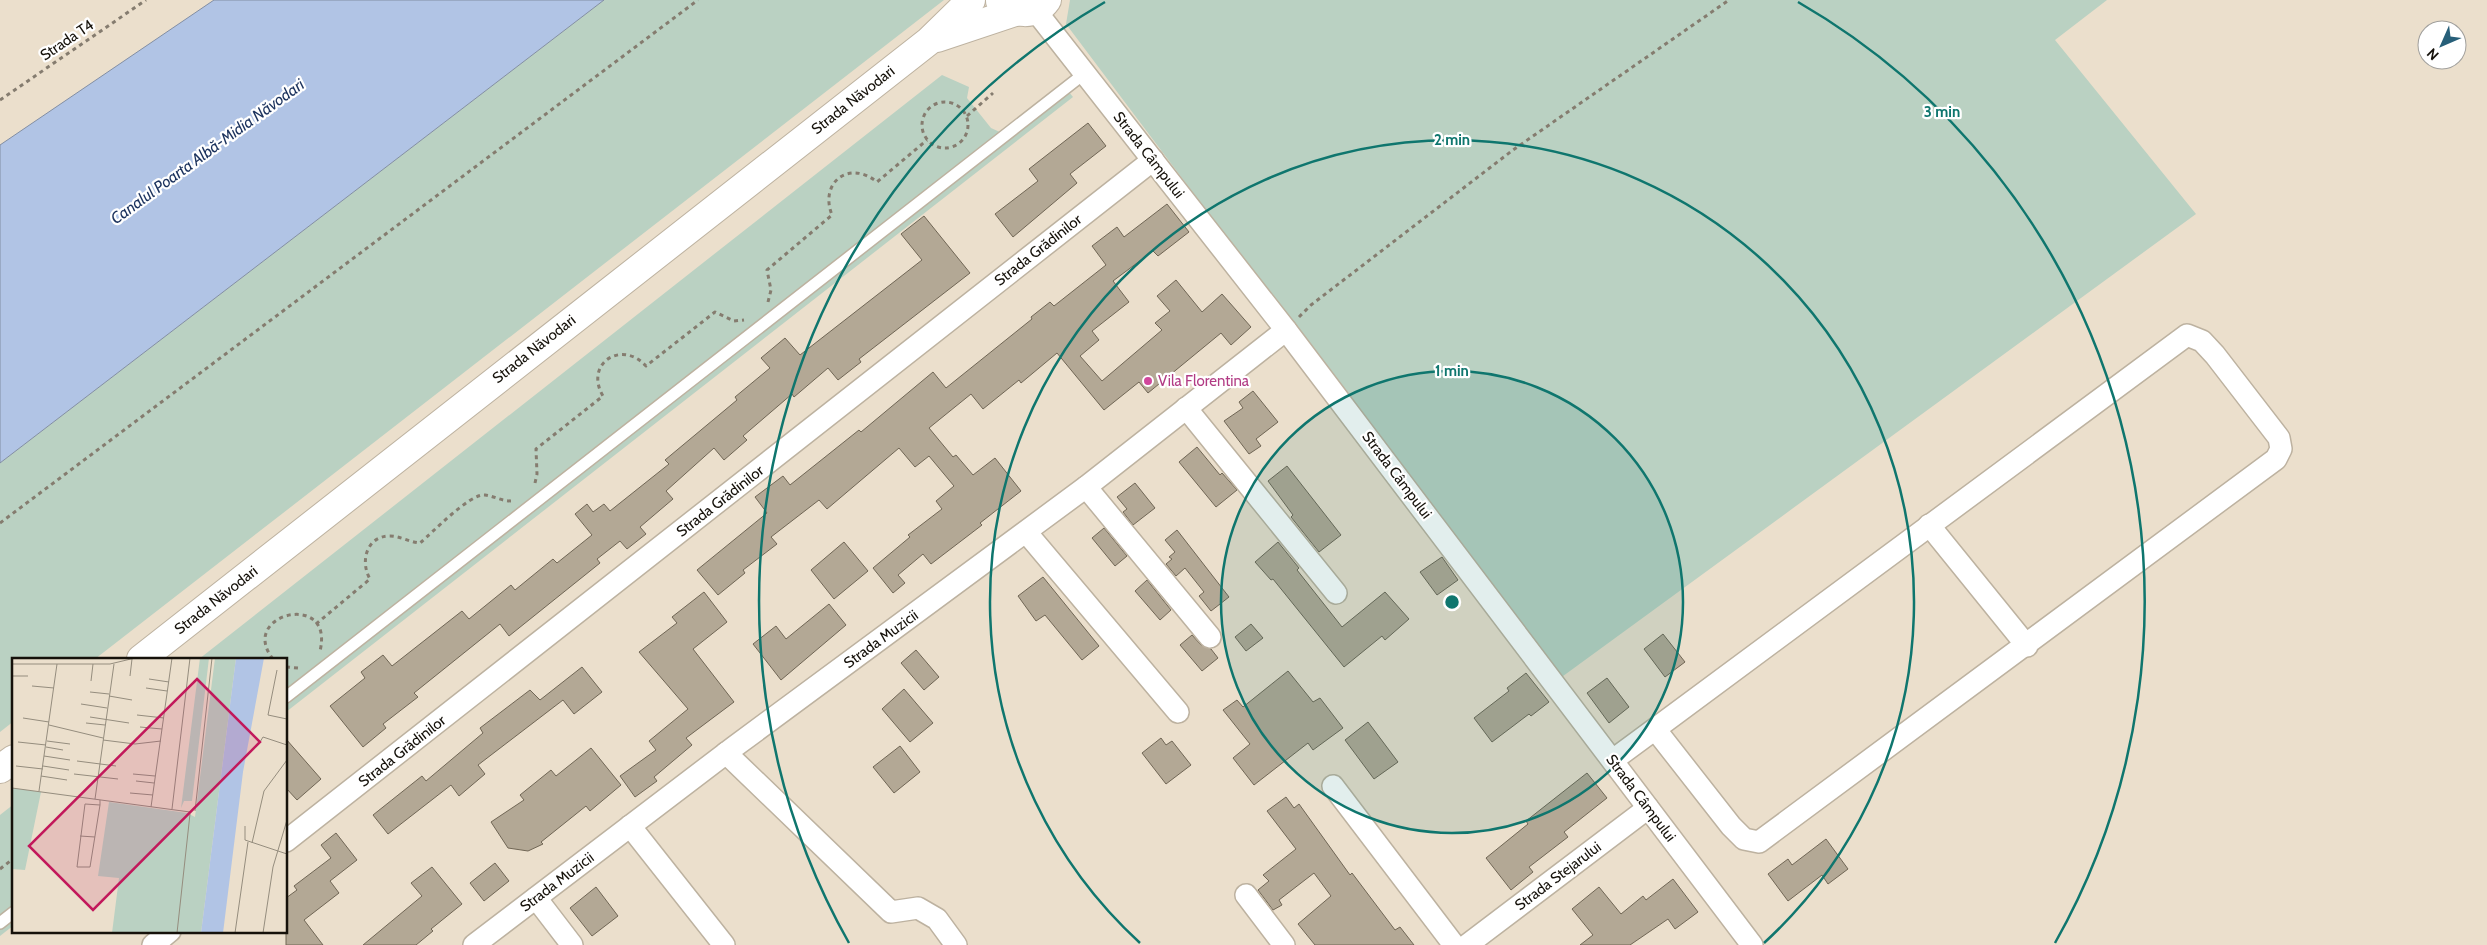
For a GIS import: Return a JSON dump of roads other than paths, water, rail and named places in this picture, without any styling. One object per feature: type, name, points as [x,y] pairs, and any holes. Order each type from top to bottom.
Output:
[{"type":"main road","name":"Strada Năvodari","points":[[142,658],[929,41],[971,0]]},
{"type":"main road","name":"Strada Năvodari","points":[[929,41],[1024,5]]},
{"type":"main road","points":[[0,769],[12,760]]},
{"type":"street","name":"Strada Câmpului","points":[[1024,5],[1085,74],[1286,330],[1752,945]]},
{"type":"street","name":"Strada Grădinilor","points":[[288,839],[1153,160]]},
{"type":"street","name":"Strada Muzicii","points":[[474,945],[726,753],[1086,488],[1286,330]]},
{"type":"street","points":[[1613,760],[2187,335],[2202,341],[2215,355],[2279,438],[2281,449],[2276,459],[2027,646],[1759,842],[1744,839],[1731,826],[1655,730]]},
{"type":"street","points":[[1186,408],[1336,593]]},
{"type":"street","points":[[1086,488],[1210,637]]},
{"type":"street","points":[[1929,525],[2027,646]]},
{"type":"street","points":[[1026,532],[1178,712]]},
{"type":"street","points":[[726,753],[892,912],[918,908],[937,919],[956,945]]},
{"type":"street","points":[[1333,786],[1454,945]]},
{"type":"street","name":"Strada Stejarului","points":[[1467,945],[1648,808]]},
{"type":"street","points":[[630,826],[724,945]]},
{"type":"street","points":[[1246,896],[1284,945]]},
{"type":"street","points":[[536,898],[572,945]]},
{"type":"street","points":[[153,945],[169,932]]},
{"type":"lane","points":[[288,695],[1085,74]]},
{"type":"lane","points":[[0,923],[12,914]]},
{"type":"water","name":"Canalul Poarta Albă-Midia Năvodari","points":[[214,0],[604,0],[0,463],[0,145]]},
{"type":"place","name":"Vila Florentina","points":[[1148,381]]}]
